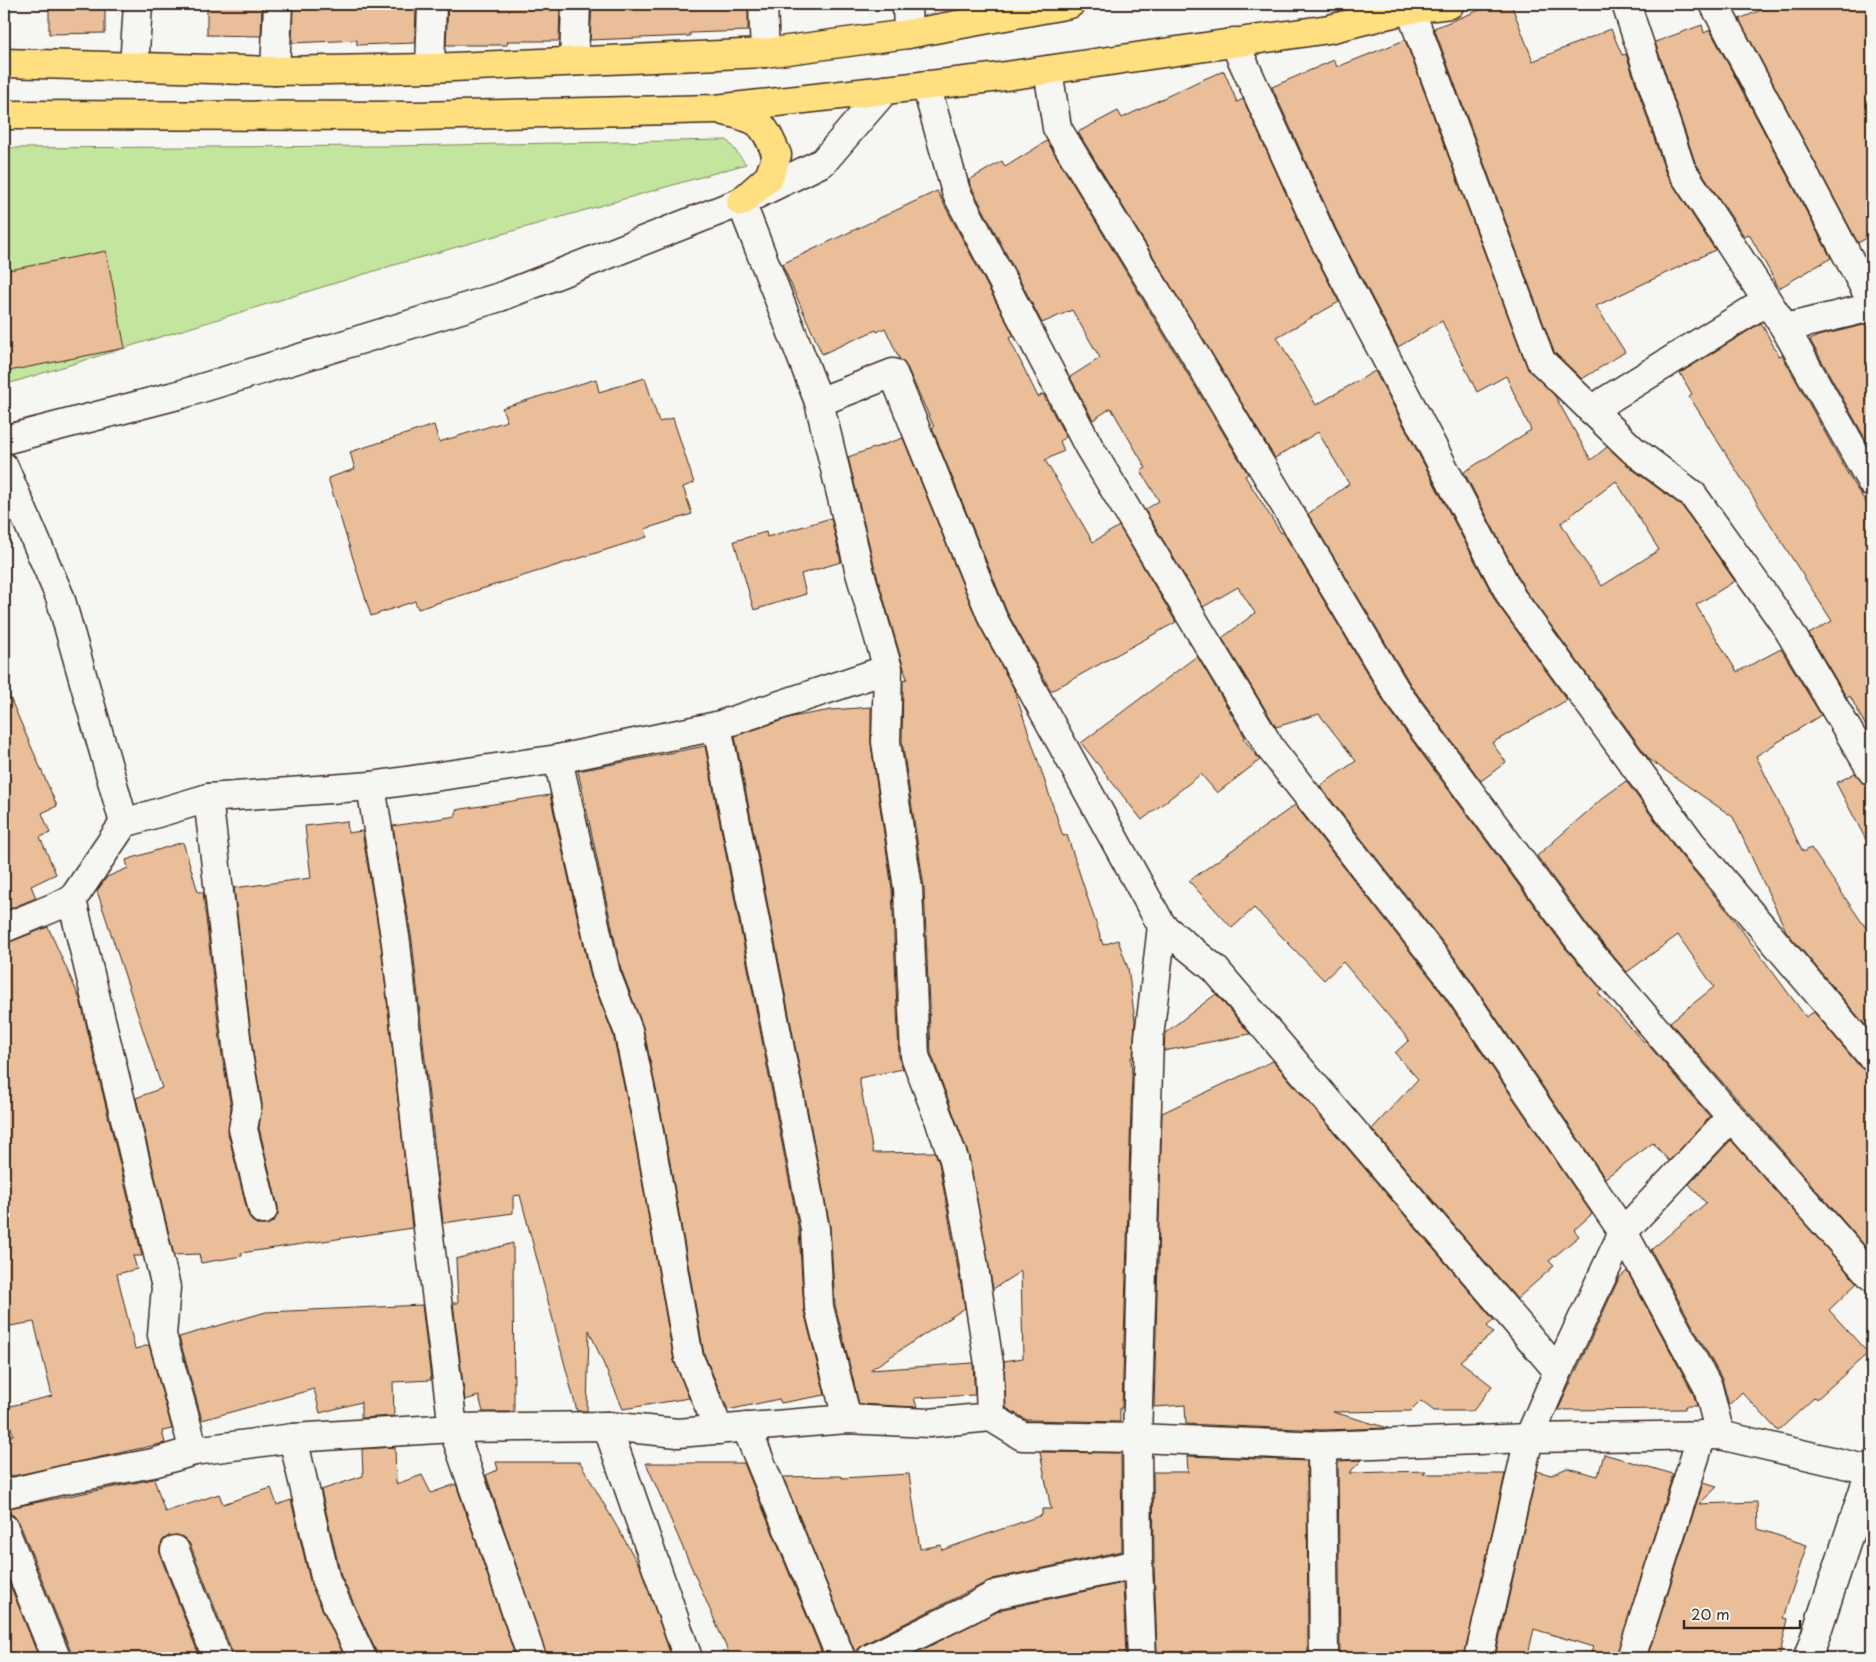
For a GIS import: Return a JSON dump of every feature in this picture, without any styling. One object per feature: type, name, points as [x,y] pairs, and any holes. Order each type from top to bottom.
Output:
[{"type":"main road","points":[[4,114],[416,116],[716,109],[1048,70],[1329,29],[1410,9],[1450,4]]},
{"type":"main road","points":[[4,63],[275,71],[430,68],[765,53],[908,34],[1059,5]]},
{"type":"main road","points":[[716,109],[751,118],[766,130],[777,155],[769,177],[741,202]]},
{"type":"street","points":[[134,67],[138,4]]},
{"type":"street","points":[[275,71],[278,4]]},
{"type":"street","points":[[430,68],[432,4]]},
{"type":"street","points":[[574,61],[576,4]]},
{"type":"street","points":[[763,4],[765,53]]},
{"type":"street","points":[[907,4],[908,34]]},
{"type":"street","points":[[1626,4],[1681,169],[1785,328],[1872,483]]},
{"type":"street","points":[[1714,4],[1872,302]]},
{"type":"street","points":[[1410,9],[1541,361],[1633,450],[1693,495],[1788,629],[1872,771]]},
{"type":"street","points":[[1234,42],[1322,236],[1512,598],[1691,843],[1872,1057]]},
{"type":"street","points":[[1048,70],[1058,128],[1399,696],[1579,940],[1731,1118],[1872,1277]]},
{"type":"street","points":[[926,85],[956,192],[1089,447],[1270,749],[1446,972],[1623,1232],[1708,1387],[1711,1435],[1631,1658]]},
{"type":"street","points":[[4,440],[182,394],[500,297],[741,202],[823,162],[886,90]]},
{"type":"street","points":[[741,202],[820,402],[860,573],[888,669],[886,742],[908,888],[915,1056],[954,1159],[971,1248],[989,1364],[991,1418]]},
{"type":"street","points":[[1591,410],[1767,301]]},
{"type":"street","points":[[1785,328],[1872,307]]},
{"type":"street","points":[[820,402],[893,373],[992,619],[1162,926],[1215,969],[1558,1371]]},
{"type":"street","points":[[4,467],[60,597],[124,823]]},
{"type":"street","points":[[4,928],[72,900],[124,823],[208,798],[371,786],[558,759],[717,726],[888,669]]},
{"type":"street","points":[[717,726],[815,1229],[819,1307],[847,1419]]},
{"type":"street","points":[[558,759],[606,974],[628,1030],[649,1131],[689,1358],[719,1430]]},
{"type":"street","points":[[371,786],[396,943],[421,1172],[453,1428],[532,1658]]},
{"type":"street","points":[[208,798],[238,1054],[247,1107],[243,1129],[263,1210]]},
{"type":"street","points":[[72,900],[166,1287],[162,1335],[194,1452]]},
{"type":"street","points":[[1142,1658],[1138,1564],[1137,1438],[1149,1037],[1162,926]]},
{"type":"street","points":[[1479,1658],[1529,1438],[1558,1371],[1623,1232],[1731,1118]]},
{"type":"street","points":[[4,1494],[63,1480],[153,1463],[194,1452],[293,1438],[453,1428],[607,1426],[678,1433],[847,1419],[930,1423],[991,1418],[1022,1436],[1137,1438],[1322,1446],[1529,1438],[1711,1435],[1872,1468],[1808,1658]]},
{"type":"street","points":[[607,1426],[688,1658]]},
{"type":"street","points":[[746,1427],[841,1658]]},
{"type":"street","points":[[293,1438],[326,1581],[362,1658]]},
{"type":"street","points":[[1322,1446],[1324,1658]]},
{"type":"street","points":[[4,1528],[56,1658]]},
{"type":"street","points":[[175,1550],[217,1658]]},
{"type":"street","points":[[872,1658],[997,1594],[1138,1564]]},
{"type":"green space","points":[[727,140],[746,164],[394,265],[4,385],[4,148],[394,146]]},
{"type":"building","points":[[49,4],[105,4],[105,33],[49,34]]},
{"type":"building","points":[[207,4],[262,4],[261,36],[207,35]]},
{"type":"building","points":[[293,4],[416,4],[415,43],[357,45],[357,40],[292,43]]},
{"type":"building","points":[[448,4],[560,4],[559,41],[508,41],[507,45],[446,45]]},
{"type":"building","points":[[592,4],[748,4],[748,31],[690,33],[690,36],[590,40]]},
{"type":"building","points":[[1495,4],[1511,4],[1533,61],[1611,29],[1622,55],[1626,54],[1666,174],[1715,250],[1596,306],[1625,352],[1582,379],[1554,352],[1434,28]]},
{"type":"building","points":[[1776,4],[1872,4],[1872,235],[1858,243],[1739,19]]},
{"type":"building","points":[[1702,25],[1704,33],[1710,30],[1831,258],[1779,288],[1749,234],[1744,236],[1695,162],[1655,42]]},
{"type":"building","points":[[1405,40],[1527,367],[1555,396],[1591,460],[1607,447],[1632,469],[1682,506],[1735,581],[1696,605],[1737,672],[1781,649],[1821,715],[1756,756],[1803,852],[1811,848],[1872,937],[1872,1033],[1786,931],[1733,817],[1650,760],[1525,590],[1464,472],[1531,430],[1506,376],[1477,392],[1442,321],[1398,347],[1336,229],[1272,87],[1334,60],[1337,67]],"holes":[[[1616,481],[1659,550],[1602,586],[1561,523]]]},
{"type":"building","points":[[1224,71],[1237,102],[1243,99],[1308,242],[1339,302],[1277,337],[1316,405],[1375,371],[1498,605],[1567,700],[1492,743],[1506,762],[1481,781],[1412,687],[1308,514],[1349,484],[1318,432],[1275,458],[1078,132],[1118,111],[1122,118]]},
{"type":"building","points":[[1047,141],[1248,474],[1245,476],[1281,533],[1283,532],[1386,705],[1566,949],[1602,990],[1598,993],[1645,1041],[1710,1117],[1669,1161],[1653,1143],[1605,1178],[1459,963],[1320,786],[1356,761],[1319,714],[1276,727],[1222,638],[1255,613],[1238,587],[1203,607],[1145,510],[1159,501],[1141,471],[1146,468],[1111,408],[1093,420],[1070,377],[1100,358],[1072,310],[1042,323],[971,186],[969,180],[1002,161],[1005,167]]},
{"type":"building","points":[[937,191],[1014,336],[1009,338],[1038,397],[1043,394],[1066,437],[1060,441],[1064,451],[1045,460],[1093,542],[1119,526],[1176,622],[1051,691],[1007,612],[932,428],[934,427],[907,367],[900,360],[885,328],[877,332],[876,330],[822,354],[782,264]]},
{"type":"building","points":[[106,251],[125,348],[4,372],[4,271]]},
{"type":"building","points":[[1761,323],[1779,356],[1782,355],[1854,485],[1872,510],[1872,738],[1850,696],[1847,698],[1809,634],[1832,621],[1689,396],[1692,394],[1680,373]]},
{"type":"building","points":[[1872,323],[1872,437],[1866,440],[1810,340],[1818,336]]},
{"type":"building","points":[[645,378],[659,422],[673,418],[694,483],[683,487],[692,514],[645,529],[647,537],[418,609],[415,601],[371,616],[328,478],[355,469],[350,452],[434,425],[439,442],[507,421],[502,408],[596,379],[599,392]]},
{"type":"building","points":[[903,438],[979,625],[1014,689],[1063,836],[1067,835],[1103,945],[1118,940],[1128,968],[1135,1021],[1133,1057],[1131,1057],[1122,1408],[1120,1408],[1120,1422],[1027,1420],[1006,1408],[1004,1361],[1023,1358],[1021,1271],[993,1289],[969,1156],[931,1053],[924,887],[902,741],[903,680],[907,679],[875,569],[848,457]]},
{"type":"building","points":[[831,518],[841,562],[801,574],[806,594],[754,610],[734,541],[766,532],[767,537]]},
{"type":"building","points":[[1197,656],[1245,737],[1243,738],[1260,760],[1217,793],[1201,774],[1142,820],[1081,743]]},
{"type":"building","points":[[4,684],[57,806],[42,813],[50,833],[40,837],[56,874],[31,886],[36,898],[4,911]]},
{"type":"building","points":[[871,707],[871,744],[892,889],[899,1057],[903,1069],[859,1078],[873,1153],[935,1152],[939,1163],[965,1308],[870,1370],[973,1363],[975,1395],[914,1398],[917,1407],[859,1404],[835,1305],[830,1226],[735,736],[792,717],[831,710]]},
{"type":"building","points":[[705,746],[799,1231],[804,1311],[825,1395],[781,1403],[779,1399],[728,1410],[704,1354],[662,1118],[643,1027],[621,969],[578,771]]},
{"type":"building","points":[[1855,773],[1864,784],[1872,787],[1872,851],[1836,783]]},
{"type":"building","points":[[1626,781],[1678,852],[1729,913],[1806,1017],[1814,1012],[1860,1067],[1872,1072],[1872,1254],[1670,1022],[1714,987],[1678,935],[1627,972],[1591,930],[1537,856],[1604,797]]},
{"type":"building","points":[[550,795],[591,978],[613,1034],[632,1124],[674,1361],[689,1398],[623,1409],[589,1330],[587,1411],[577,1411],[520,1195],[513,1196],[513,1213],[443,1223],[412,941],[393,826],[456,816],[456,810]]},
{"type":"building","points":[[1295,805],[1433,981],[1592,1214],[1574,1230],[1579,1236],[1549,1261],[1554,1266],[1517,1299],[1372,1129],[1418,1079],[1395,1053],[1409,1040],[1343,962],[1324,980],[1254,908],[1232,928],[1189,881]]},
{"type":"building","points":[[347,821],[348,833],[362,831],[381,945],[412,1228],[241,1253],[242,1256],[201,1263],[199,1254],[174,1255],[136,1098],[162,1088],[97,891],[107,877],[128,868],[126,860],[183,842],[198,892],[203,892],[222,1056],[231,1107],[228,1133],[248,1214],[252,1221],[258,1225],[267,1225],[274,1221],[278,1214],[278,1207],[259,1128],[262,1104],[253,1052],[234,888],[311,878],[305,826]]},
{"type":"building","points":[[48,927],[80,999],[142,1256],[133,1256],[137,1269],[117,1274],[135,1349],[149,1345],[172,1429],[162,1431],[165,1443],[4,1478],[4,1437],[13,1435],[6,1407],[52,1396],[34,1322],[4,1327],[4,943]]},
{"type":"building","points":[[1216,994],[1250,1034],[1164,1051],[1165,1033]]},
{"type":"building","points":[[1273,1061],[1494,1320],[1487,1326],[1493,1333],[1460,1361],[1492,1386],[1473,1411],[1434,1411],[1421,1401],[1411,1411],[1333,1412],[1388,1428],[1322,1430],[1186,1424],[1185,1405],[1154,1407],[1162,1113]]},
{"type":"building","points":[[1731,1140],[1857,1283],[1829,1310],[1868,1353],[1778,1431],[1742,1392],[1729,1405],[1722,1379],[1651,1250],[1706,1203],[1689,1184]]},
{"type":"building","points":[[513,1243],[514,1412],[483,1412],[479,1396],[465,1400],[453,1303],[458,1303],[456,1259]]},
{"type":"building","points":[[1627,1271],[1693,1393],[1697,1406],[1685,1406],[1685,1409],[1558,1410],[1619,1278]]},
{"type":"building","points":[[422,1305],[431,1380],[393,1382],[394,1416],[361,1418],[361,1402],[320,1413],[314,1389],[202,1420],[179,1337],[266,1312]]},
{"type":"building","points":[[395,1447],[396,1484],[422,1475],[431,1493],[456,1484],[516,1658],[377,1658],[376,1651],[341,1576],[321,1490],[363,1476],[362,1449]]},
{"type":"building","points":[[1040,1452],[1121,1453],[1122,1551],[993,1579],[864,1644],[855,1652],[783,1477],[841,1476],[842,1478],[909,1474],[920,1549],[941,1545],[942,1550],[1042,1515],[1042,1509],[1051,1509]]},
{"type":"building","points":[[1604,1454],[1673,1474],[1616,1658],[1589,1658],[1593,1647],[1534,1629],[1527,1658],[1495,1658],[1537,1471],[1551,1475],[1567,1468],[1598,1476]]},
{"type":"building","points":[[1187,1456],[1307,1461],[1308,1658],[1251,1658],[1251,1651],[1157,1652],[1153,1472],[1188,1472]]},
{"type":"building","points":[[1362,1460],[1349,1473],[1426,1471],[1423,1474],[1505,1474],[1464,1658],[1340,1658],[1338,1461]]},
{"type":"building","points":[[496,1462],[580,1462],[641,1569],[672,1658],[547,1658],[486,1475],[498,1470]]},
{"type":"building","points":[[646,1463],[744,1463],[824,1658],[731,1658]]},
{"type":"building","points":[[154,1479],[165,1512],[219,1494],[223,1504],[271,1488],[277,1505],[291,1500],[311,1585],[345,1658],[232,1658],[232,1652],[190,1544],[184,1538],[177,1535],[169,1536],[163,1540],[160,1547],[160,1555],[200,1658],[71,1658],[71,1652],[19,1522],[13,1515],[4,1513],[4,1509]]},
{"type":"building","points":[[1703,1483],[1717,1487],[1699,1504],[1757,1502],[1758,1529],[1807,1545],[1783,1618],[1788,1619],[1779,1658],[1647,1658]]},
{"type":"building","points":[[4,1569],[39,1658],[4,1658]]},
{"type":"building","points":[[1123,1583],[1126,1658],[906,1658],[1003,1609]]}]
